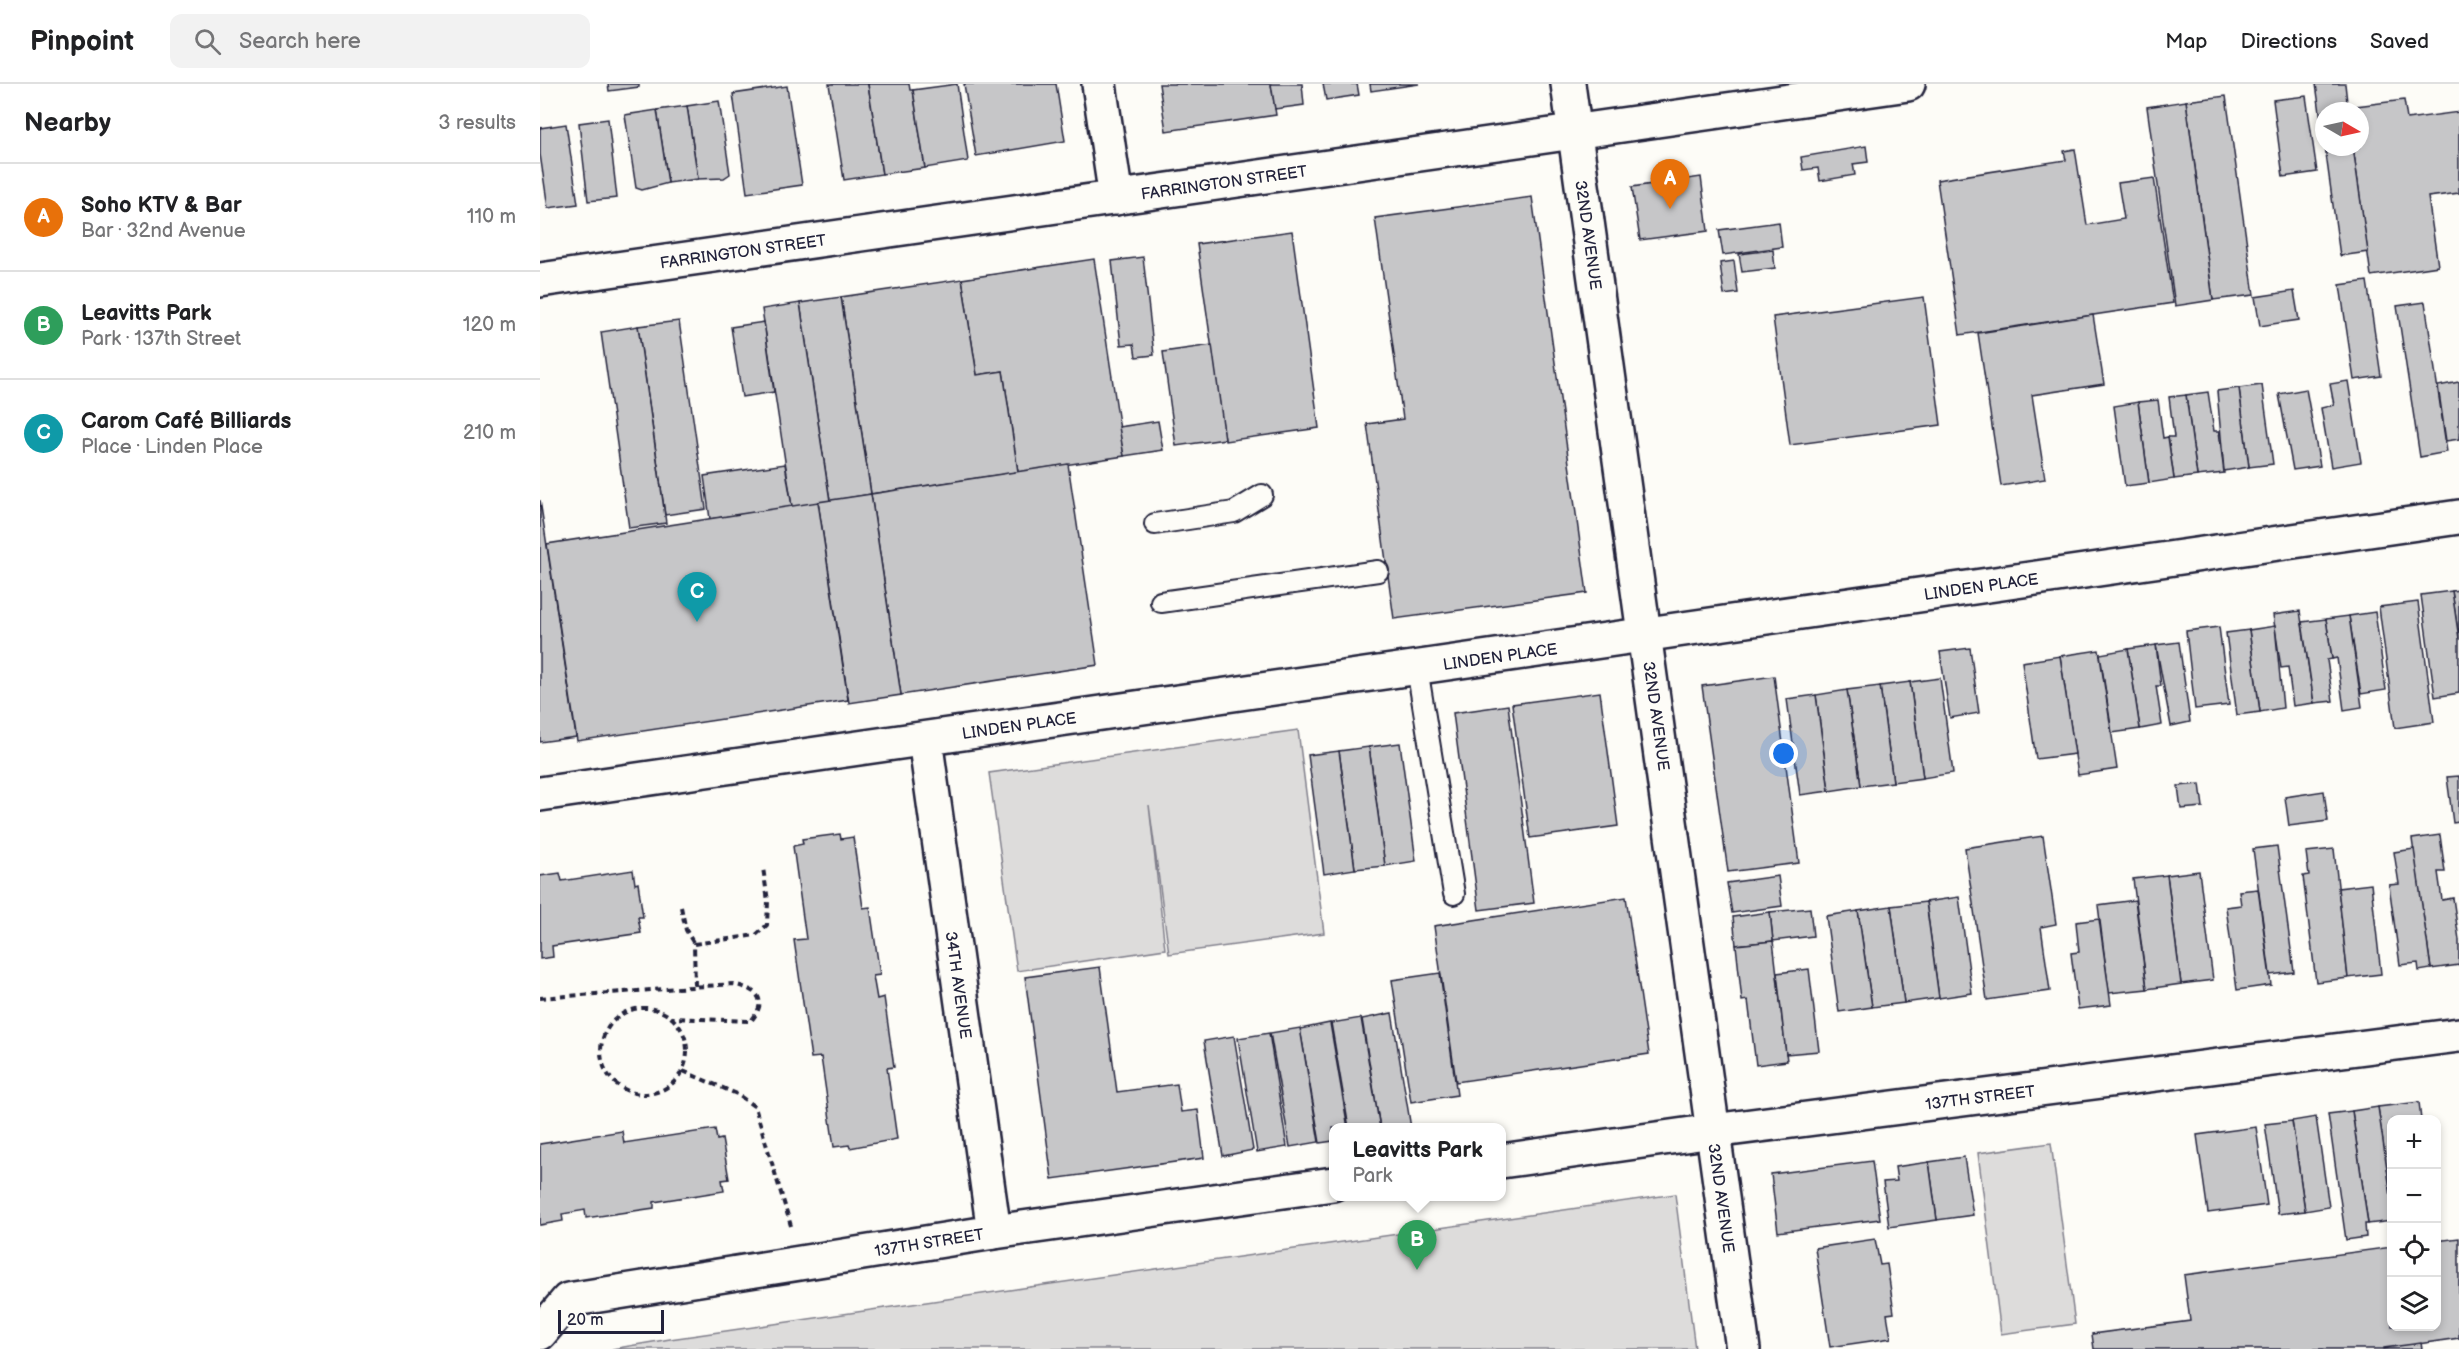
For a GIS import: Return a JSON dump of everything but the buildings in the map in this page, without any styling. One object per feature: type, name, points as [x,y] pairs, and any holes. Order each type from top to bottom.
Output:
[{"type":"street","points":[[1099,84],[1116,198]]},
{"type":"street","name":"32ND AVENUE","points":[[1568,84],[1743,1349]]},
{"type":"street","name":"FARRINGTON STREET","points":[[540,280],[1908,84]]},
{"type":"street","name":"LINDEN PLACE","points":[[540,794],[2459,517]]},
{"type":"street","name":"34TH AVENUE","points":[[925,739],[994,1232]]},
{"type":"street","name":"137TH STREET","points":[[1506,1160],[1713,1131],[2459,1035]]},
{"type":"street","name":"137TH STREET","points":[[540,1333],[568,1300],[994,1232],[1329,1185]]},
{"type":"lane","points":[[1155,524],[1234,512],[1262,495]]},
{"type":"lane","points":[[1161,602],[1378,572]]},
{"type":"lane","points":[[1417,668],[1454,894]]},
{"type":"path","points":[[694,944],[756,935],[767,925],[768,901],[763,868]]},
{"type":"path","points":[[681,907],[694,944],[695,986]]},
{"type":"path","points":[[540,998],[733,984],[752,988],[759,998],[759,1009],[751,1021],[672,1018],[660,1011],[647,1008],[632,1009],[620,1015],[603,1038],[600,1052],[603,1066],[610,1078],[621,1088],[634,1094],[648,1095],[668,1087],[683,1071],[686,1043],[672,1018]]},
{"type":"path","points":[[683,1071],[737,1094],[755,1107],[791,1226]]},
{"type":"shaded area","points":[[1298,730],[1324,933],[1169,954],[1149,805],[1165,949],[1017,971],[989,773]]},
{"type":"shaded area","points":[[2051,1143],[2075,1324],[2001,1334],[1978,1153]]},
{"type":"shaded area","points":[[1675,1194],[1695,1349],[612,1349],[670,1339]]},
{"type":"place","name":"Soho KTV & Bar","points":[[1670,209]]},
{"type":"place","name":"Carom Café Billiards","points":[[697,622]]},
{"type":"place","name":"Leavitts Park","points":[[1417,1270]]}]
